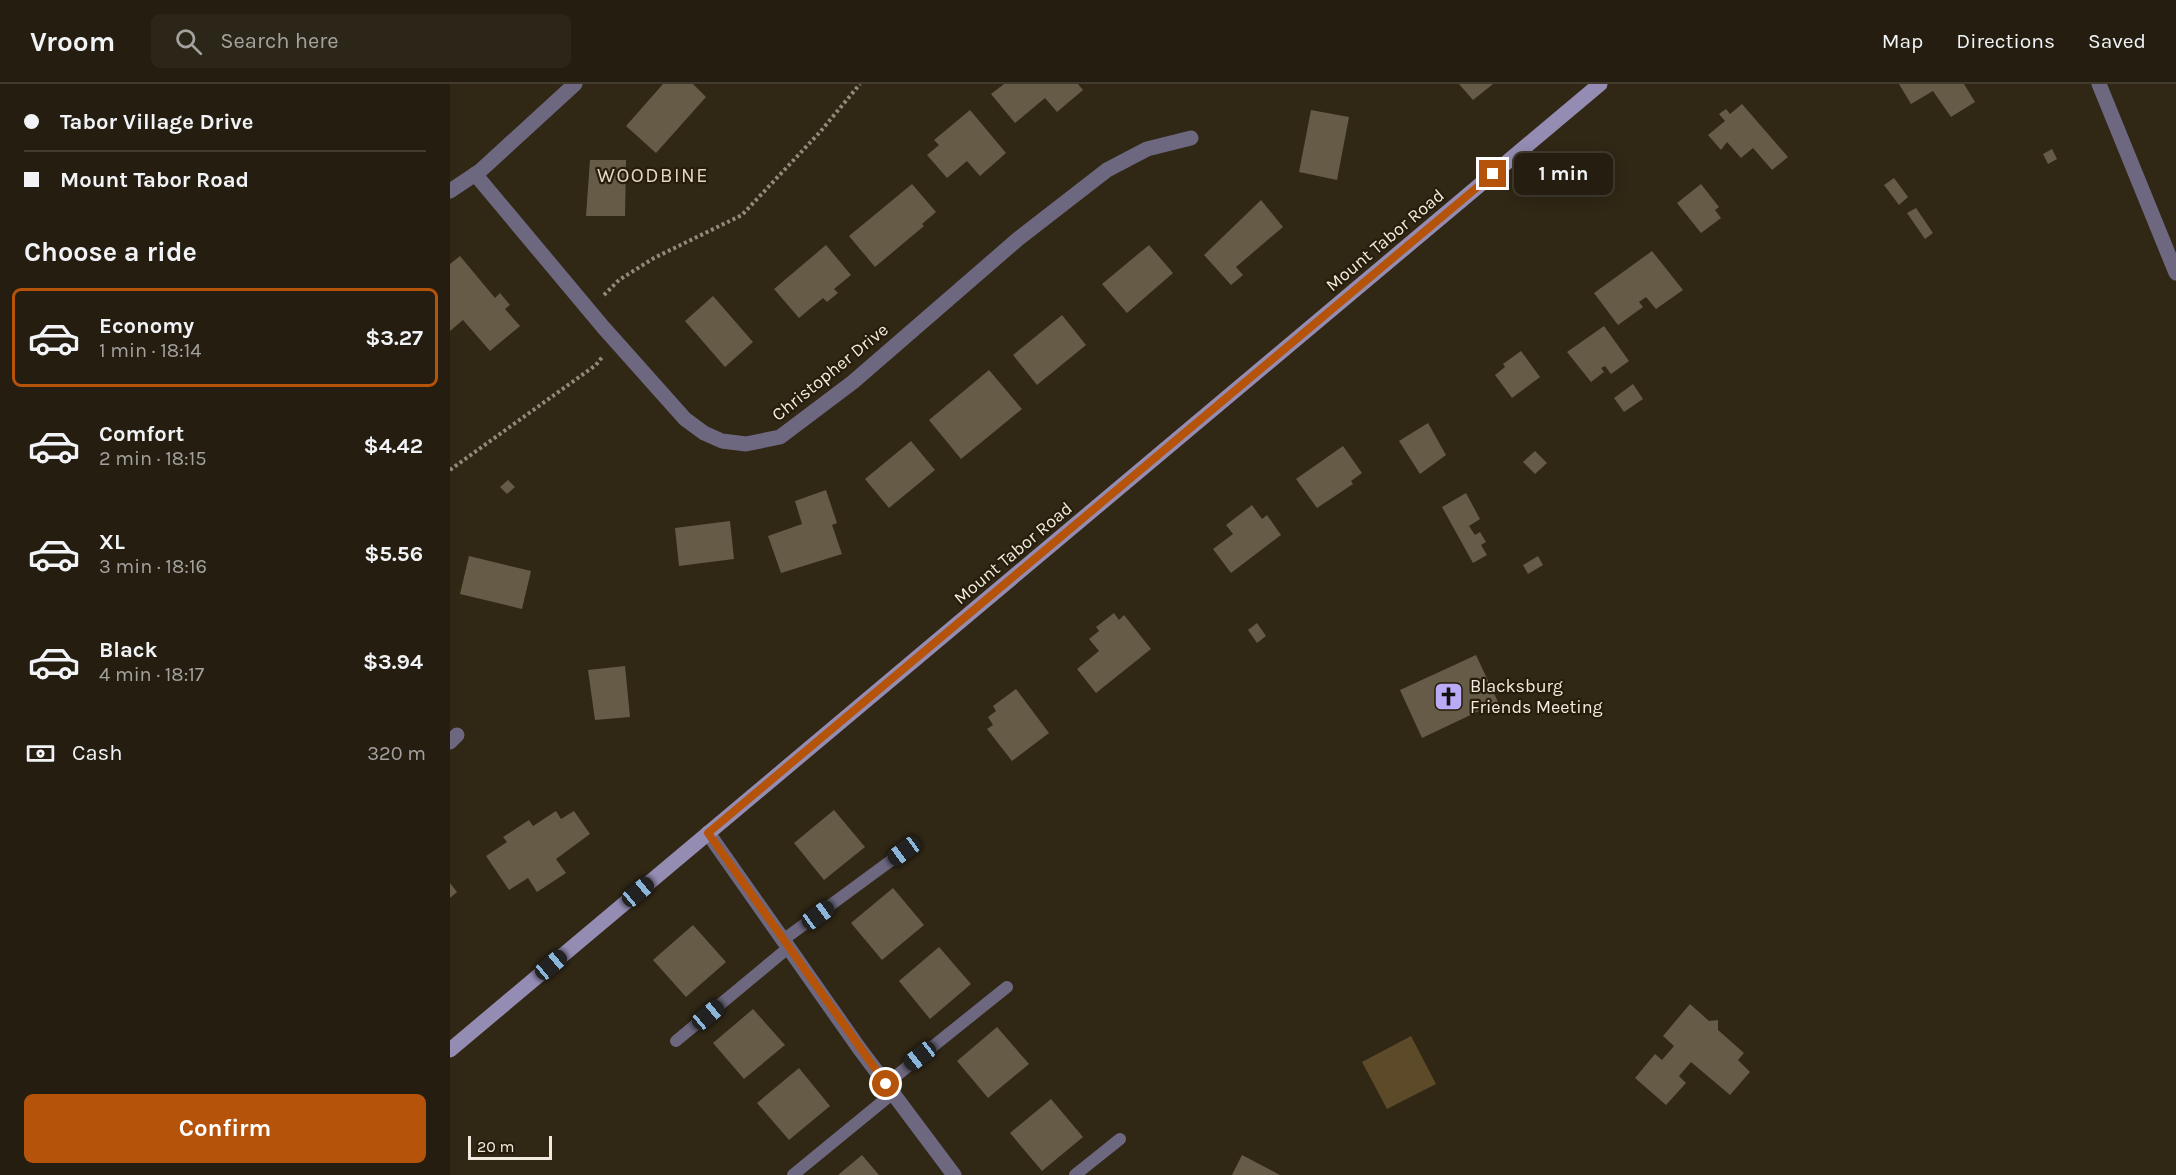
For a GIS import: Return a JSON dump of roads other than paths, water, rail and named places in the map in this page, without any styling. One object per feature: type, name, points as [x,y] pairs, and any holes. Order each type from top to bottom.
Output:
[{"type":"street","points":[[450,191],[475,174],[575,84]]},
{"type":"street","name":"Mount Tabor Road","points":[[450,1050],[1600,84]]},
{"type":"street","points":[[2099,84],[2176,273]]},
{"type":"street","name":"Christopher Drive","points":[[475,174],[603,327],[685,419],[704,433],[722,441],[746,444],[780,437],[853,382],[1018,239],[1107,170],[1147,149],[1191,138]]},
{"type":"street","points":[[708,833],[889,1089],[954,1175]]},
{"type":"lane","points":[[676,1041],[786,944],[904,851]]},
{"type":"lane","points":[[793,1175],[1006,987]]},
{"type":"lane","points":[[1076,1175],[1120,1139]]},
{"type":"place","name":"Blacksburg Friends Meeting","points":[[1449,696]]},
{"type":"district","name":"WOODBINE","points":[[653,175]]}]
